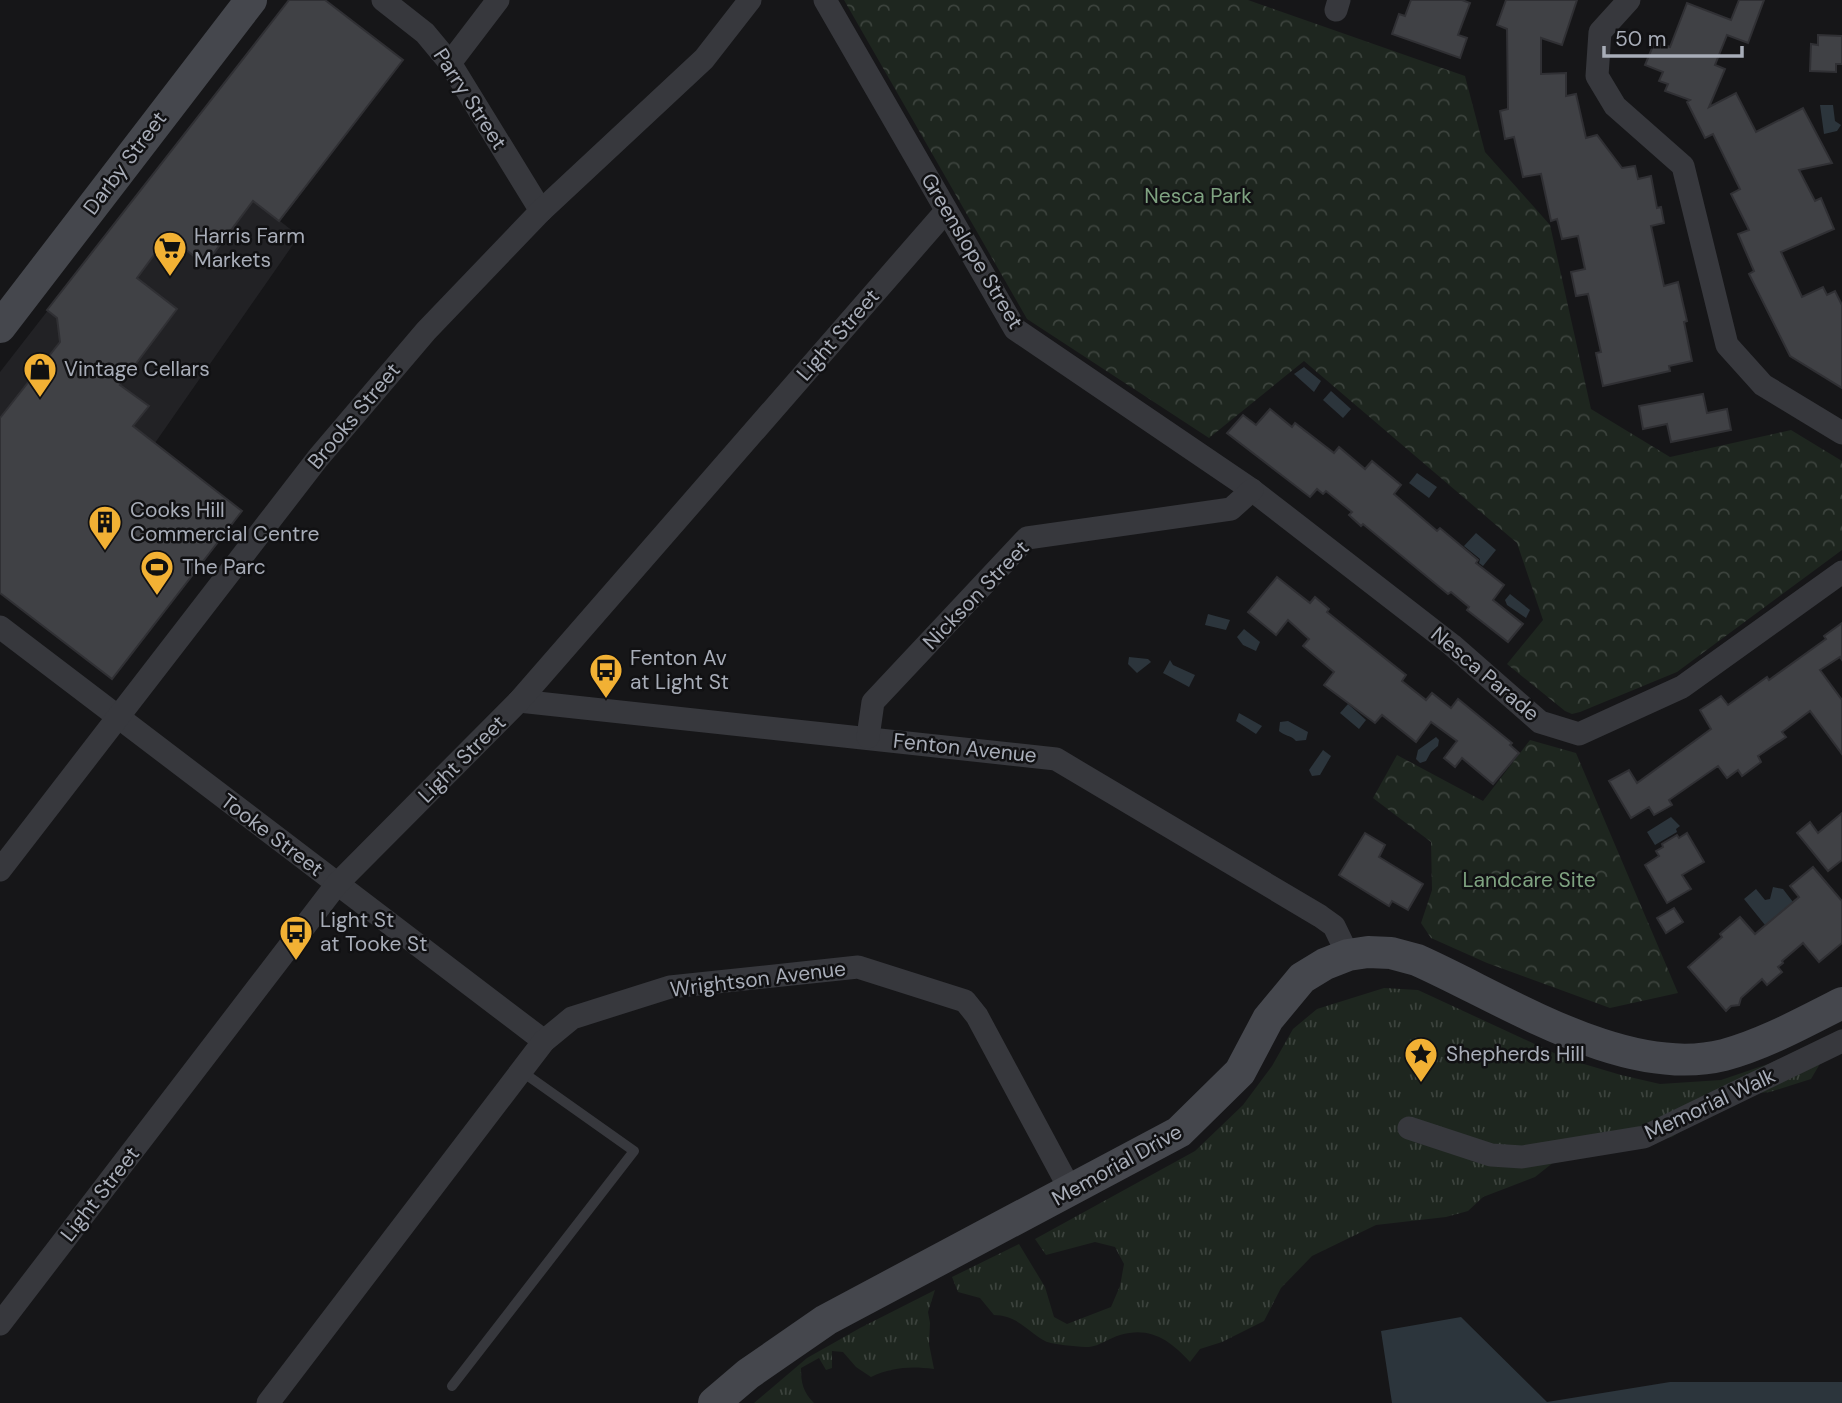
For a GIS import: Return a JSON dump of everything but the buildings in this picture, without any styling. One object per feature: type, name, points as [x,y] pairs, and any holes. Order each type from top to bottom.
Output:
[{"type":"main road","name":"Darby Street","points":[[0,327],[251,0]]},
{"type":"main road","name":"Memorial Drive","points":[[714,1403],[748,1374],[826,1320],[1188,1126],[1240,1072],[1268,1019],[1303,978],[1325,964],[1348,955],[1391,953],[1417,960],[1572,1033],[1617,1049],[1657,1058],[1700,1059],[1723,1055],[1787,1030],[1842,1003]]},
{"type":"street","name":"Parry Street","points":[[383,0],[425,33],[450,63],[541,211]]},
{"type":"street","points":[[450,63],[498,0]]},
{"type":"street","name":"Brooks Street","points":[[0,870],[318,458],[426,331],[541,211],[704,59],[750,0]]},
{"type":"street","name":"Greenslope Street","points":[[825,0],[1015,329],[1252,490]]},
{"type":"street","points":[[1629,0],[1600,33],[1597,76],[1615,106],[1683,166],[1727,345],[1763,385],[1842,433]]},
{"type":"street","name":"Light Street","points":[[0,1324],[337,884],[519,701],[946,211]]},
{"type":"street","name":"Nesca Parade","points":[[1252,490],[1452,645],[1540,722],[1579,734],[1682,687],[1842,572]]},
{"type":"street","name":"Nickson Street","points":[[868,737],[873,702],[1027,538],[1231,509],[1252,490]]},
{"type":"street","name":"Tooke Street","points":[[0,627],[544,1041]]},
{"type":"street","name":"Fenton Avenue","points":[[519,701],[1056,759],[1320,916],[1334,926],[1348,955]]},
{"type":"street","name":"Wrightson Avenue","points":[[268,1403],[544,1041],[572,1018],[670,988],[858,967],[965,1001],[973,1009],[1071,1191]]},
{"type":"street","name":"Memorial Walk","points":[[1409,1128],[1491,1154],[1522,1157],[1644,1137],[1842,1041]]},
{"type":"lane","points":[[452,1386],[634,1151],[521,1071]]},
{"type":"shaded area","points":[[289,0],[325,0],[403,60],[280,221],[299,236],[155,443],[242,511],[112,679],[0,593],[0,372]]},
{"type":"shaded area","points":[[1820,105],[1833,105],[1835,121],[1841,125],[1837,131],[1824,134]]},
{"type":"shaded area","points":[[1304,367],[1321,381],[1314,392],[1294,374]]},
{"type":"shaded area","points":[[1331,391],[1351,409],[1343,418],[1323,400]]},
{"type":"shaded area","points":[[1417,473],[1437,487],[1429,498],[1409,483]]},
{"type":"shaded area","points":[[1476,533],[1496,550],[1483,566],[1479,563],[1480,559],[1464,546]]},
{"type":"shaded area","points":[[1510,594],[1530,610],[1526,618],[1507,605],[1505,600]]},
{"type":"shaded area","points":[[1208,614],[1230,620],[1226,630],[1205,625]]},
{"type":"shaded area","points":[[1244,629],[1260,642],[1256,651],[1243,645],[1237,637]]},
{"type":"shaded area","points":[[1129,657],[1148,659],[1151,662],[1137,673],[1128,664]]},
{"type":"shaded area","points":[[1170,660],[1173,665],[1195,675],[1189,687],[1163,673]]},
{"type":"shaded area","points":[[1348,704],[1366,720],[1359,729],[1340,713]]},
{"type":"shaded area","points":[[1239,713],[1262,726],[1256,734],[1236,721]]},
{"type":"shaded area","points":[[1288,721],[1308,732],[1306,740],[1296,741],[1279,731],[1280,722]]},
{"type":"shaded area","points":[[1436,737],[1439,740],[1438,746],[1426,761],[1420,763],[1416,759],[1418,750]]},
{"type":"shaded area","points":[[1323,750],[1331,756],[1320,775],[1312,776],[1309,770]]},
{"type":"shaded area","points":[[1671,817],[1680,826],[1676,829],[1677,832],[1655,845],[1647,832]]},
{"type":"shaded area","points":[[1773,887],[1783,889],[1793,902],[1765,925],[1744,899],[1756,889],[1765,900],[1770,899]]},
{"type":"shaded area","points":[[1461,1317],[1547,1402],[1670,1382],[1842,1382],[1842,1403],[1392,1403],[1381,1331]]},
{"type":"green space","name":"Nesca Park","points":[[844,0],[1248,0],[1465,76],[1485,152],[1550,225],[1591,409],[1670,457],[1791,430],[1842,461],[1842,550],[1677,672],[1580,712],[1572,714],[1565,711],[1507,664],[1543,620],[1517,543],[1304,361],[1209,438],[1027,319]]},
{"type":"green space","name":"Landcare Site","points":[[1530,740],[1576,753],[1678,993],[1610,1008],[1487,963],[1431,938],[1421,923],[1432,890],[1431,842],[1373,798],[1397,755],[1483,801]]},
{"type":"green space","points":[[1384,988],[1418,990],[1567,1059],[1660,1084],[1721,1080],[1771,1063],[1842,1029],[1842,1052],[1821,1062],[1811,1079],[1770,1092],[1712,1097],[1705,1115],[1672,1137],[1554,1162],[1535,1177],[1483,1197],[1468,1211],[1446,1217],[1376,1225],[1312,1256],[1281,1288],[1264,1321],[1222,1342],[1200,1349],[1190,1362],[1167,1341],[1141,1332],[1120,1335],[1089,1347],[1044,1341],[1012,1319],[994,1315],[980,1298],[958,1292],[952,1277],[1019,1244],[1045,1287],[1054,1317],[1067,1324],[1111,1307],[1120,1286],[1124,1264],[1115,1247],[1095,1242],[1046,1255],[1035,1239],[1195,1151],[1243,1105],[1272,1066],[1293,1029],[1317,1009]]},
{"type":"green space","points":[[935,1290],[928,1312],[929,1344],[934,1369],[902,1368],[871,1377],[856,1367],[843,1352],[832,1351],[832,1368],[826,1370],[819,1358],[801,1368],[803,1387],[814,1403],[754,1403],[807,1358]]},
{"type":"place","name":"Harris Farm Markets","points":[[170,278]]},
{"type":"place","name":"Vintage Cellars","points":[[40,399]]},
{"type":"place","name":"Cooks Hill Commercial Centre","points":[[105,552]]},
{"type":"place","name":"The Parc","points":[[157,597]]},
{"type":"place","name":"Fenton Av at Light St","points":[[606,700]]},
{"type":"place","name":"Light St at Tooke St","points":[[296,962]]},
{"type":"place","name":"Shepherds Hill","points":[[1421,1084]]}]
